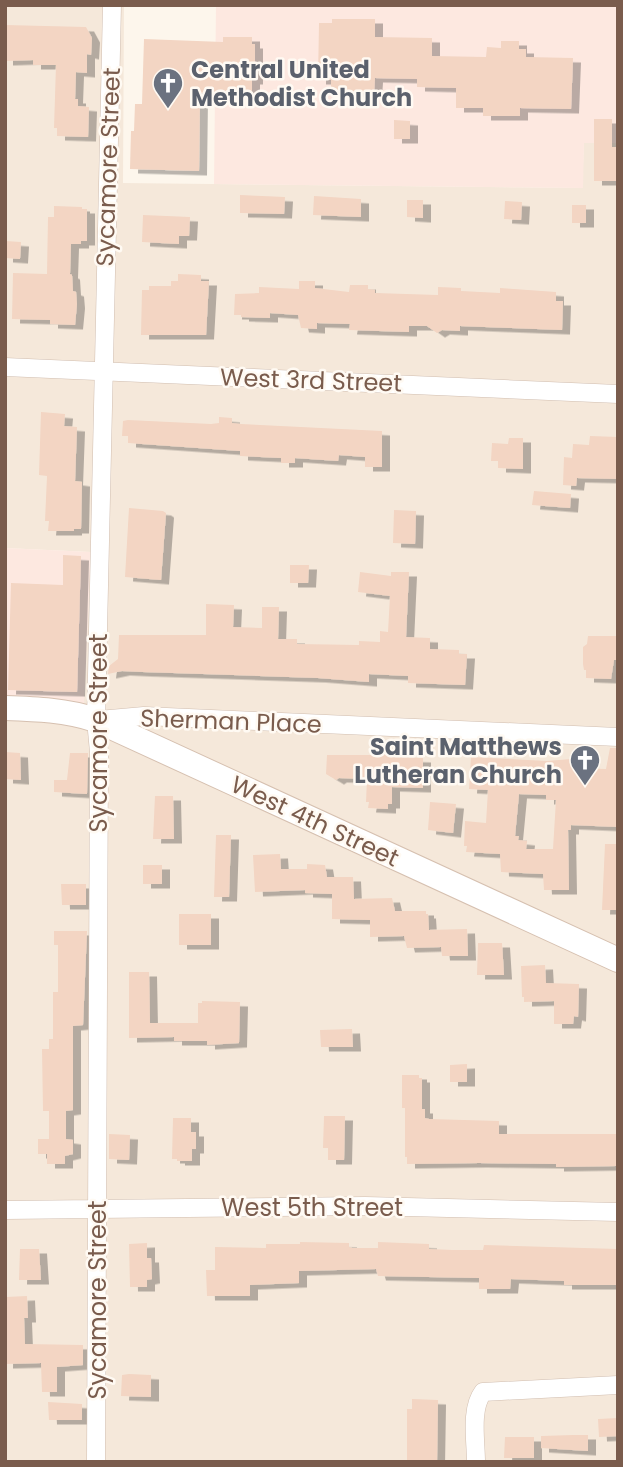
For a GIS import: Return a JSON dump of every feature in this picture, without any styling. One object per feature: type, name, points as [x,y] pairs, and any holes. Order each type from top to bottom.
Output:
[{"type":"main road","name":"West 4th Street","points":[[5,708],[58,710],[96,720],[618,960]]},
{"type":"street","name":"Sycamore Street","points":[[96,1462],[99,752],[96,720],[112,5]]},
{"type":"street","name":"West 3rd Street","points":[[5,367],[618,394]]},
{"type":"street","name":"Sherman Place","points":[[96,720],[144,716],[618,737]]},
{"type":"street","name":"West 5th Street","points":[[5,1210],[365,1206],[618,1212]]},
{"type":"street","points":[[476,1462],[477,1399],[483,1392],[618,1385]]},
{"type":"shaded area","points":[[5,5],[124,5],[123,183],[582,188],[584,143],[618,143],[618,1462],[5,1462],[5,696],[61,700],[91,552],[5,548]]},
{"type":"shaded area","points":[[216,5],[618,5],[618,143],[584,143],[583,188],[214,184]]},
{"type":"shaded area","points":[[5,548],[91,552],[84,704],[39,697],[5,696]]},
{"type":"building","points":[[332,19],[375,19],[375,37],[432,38],[432,56],[486,57],[487,47],[501,48],[501,41],[519,41],[519,49],[526,49],[526,57],[573,58],[571,109],[520,108],[520,116],[483,116],[483,108],[456,108],[456,88],[417,87],[417,79],[375,78],[374,93],[331,92],[331,80],[318,80],[319,23],[332,23]]},
{"type":"building","points":[[5,25],[86,27],[92,38],[91,55],[87,54],[87,73],[76,72],[75,99],[78,99],[78,106],[89,107],[88,137],[57,136],[57,128],[54,128],[56,65],[33,65],[33,60],[5,61]]},
{"type":"building","name":"Central United Methodist Church","points":[[223,37],[252,37],[252,44],[255,44],[255,80],[252,80],[252,93],[200,93],[199,171],[130,169],[135,104],[142,104],[144,39],[223,42]]},
{"type":"building","points":[[594,119],[612,119],[612,147],[618,147],[618,181],[594,181]]},
{"type":"building","points":[[394,120],[410,121],[410,139],[394,139]]},
{"type":"building","points":[[240,195],[285,197],[284,214],[240,213]]},
{"type":"building","points":[[314,196],[361,199],[361,217],[313,215]]},
{"type":"building","points":[[407,200],[423,200],[423,218],[407,217]]},
{"type":"building","points":[[505,201],[522,202],[521,220],[504,219]]},
{"type":"building","points":[[572,205],[586,205],[586,223],[572,223]]},
{"type":"building","points":[[54,206],[87,209],[87,241],[71,244],[70,274],[77,304],[75,325],[50,324],[50,320],[12,319],[13,273],[47,274],[48,217],[54,217]]},
{"type":"building","points":[[143,215],[190,217],[189,236],[179,236],[179,244],[142,242]]},
{"type":"building","points":[[5,241],[21,242],[20,259],[5,258]]},
{"type":"building","points":[[178,274],[201,275],[201,281],[209,281],[206,335],[141,335],[142,290],[149,290],[149,286],[171,286],[171,281],[178,281]]},
{"type":"building","points":[[299,281],[315,281],[315,288],[349,292],[350,285],[368,285],[368,289],[375,290],[375,293],[438,295],[438,287],[500,293],[500,288],[556,292],[556,301],[563,301],[562,330],[460,326],[460,331],[442,330],[437,333],[427,326],[409,326],[409,332],[349,330],[350,324],[317,323],[317,329],[301,328],[298,315],[270,313],[270,318],[234,315],[235,294],[259,293],[259,287],[299,289]]},
{"type":"building","points":[[41,412],[65,414],[64,426],[77,427],[75,481],[82,482],[81,529],[48,531],[49,521],[45,521],[47,476],[39,475]]},
{"type":"building","points":[[219,417],[232,418],[232,423],[241,424],[382,431],[382,467],[365,467],[365,457],[339,455],[338,461],[295,458],[295,463],[281,463],[281,458],[240,456],[240,451],[128,443],[128,436],[122,436],[123,421],[128,420],[211,424],[219,423]]},
{"type":"building","points":[[590,436],[618,437],[618,479],[577,478],[576,486],[563,485],[564,457],[572,458],[573,444],[589,445]]},
{"type":"building","points":[[509,438],[523,438],[523,469],[498,468],[498,461],[491,461],[492,443],[508,444]]},
{"type":"building","points":[[534,491],[571,494],[570,508],[532,505]]},
{"type":"building","points":[[129,508],[166,513],[161,580],[125,577]]},
{"type":"building","points":[[394,510],[416,511],[415,544],[393,543]]},
{"type":"building","points":[[63,555],[81,556],[77,692],[8,690],[11,583],[63,585]]},
{"type":"building","points":[[290,565],[309,565],[308,583],[290,583]]},
{"type":"building","points":[[360,572],[391,576],[391,572],[409,572],[406,637],[430,638],[430,649],[459,650],[459,654],[467,654],[465,685],[408,683],[408,676],[369,674],[369,682],[122,671],[108,674],[109,666],[118,659],[119,635],[206,635],[206,604],[234,605],[233,627],[262,628],[262,607],[279,607],[278,639],[297,639],[297,644],[359,645],[359,641],[380,642],[380,631],[388,632],[390,596],[358,592]]},
{"type":"building","points":[[588,636],[617,636],[617,660],[614,660],[611,679],[586,678],[583,647],[587,644]]},
{"type":"building","points":[[610,748],[618,748],[618,827],[571,825],[571,830],[568,830],[569,890],[544,890],[543,874],[501,872],[500,854],[466,852],[465,821],[486,823],[488,790],[469,789],[471,757],[547,761],[571,759],[571,766],[575,768],[606,769]],"holes":[[[519,794],[546,795],[546,800],[556,800],[553,849],[526,849],[527,841],[518,840],[519,836],[515,836]]]},
{"type":"building","points":[[5,752],[20,753],[21,780],[5,779]]},
{"type":"building","points":[[371,752],[391,753],[390,757],[423,758],[423,788],[392,787],[392,804],[388,804],[388,809],[368,808],[367,779],[336,780],[326,774],[327,755],[371,755]]},
{"type":"building","points":[[70,753],[88,753],[87,794],[54,792],[54,780],[67,780]]},
{"type":"building","points":[[155,796],[173,796],[174,839],[153,839]]},
{"type":"building","points":[[430,802],[456,804],[453,833],[428,830]]},
{"type":"building","points":[[216,835],[231,835],[229,897],[214,897]]},
{"type":"building","points":[[605,844],[618,844],[618,910],[602,910]]},
{"type":"building","points":[[280,854],[281,869],[307,869],[307,864],[325,865],[327,877],[353,877],[354,899],[392,898],[395,911],[426,911],[429,930],[467,929],[468,956],[442,956],[441,947],[407,948],[404,936],[370,937],[370,920],[332,919],[332,894],[305,893],[305,890],[255,892],[253,855]]},
{"type":"building","points":[[143,865],[162,865],[162,884],[143,884]]},
{"type":"building","points":[[61,884],[86,884],[86,905],[62,905]]},
{"type":"building","points":[[179,914],[211,914],[211,945],[179,945]]},
{"type":"building","points":[[54,931],[87,931],[83,1025],[73,1026],[73,1110],[66,1111],[66,1139],[73,1140],[73,1154],[65,1156],[65,1164],[47,1164],[47,1154],[38,1154],[38,1139],[49,1139],[49,1111],[43,1111],[42,1049],[49,1049],[49,1039],[53,1039],[53,992],[58,992],[58,945],[54,945]]},
{"type":"building","points":[[478,943],[502,943],[504,975],[477,975]]},
{"type":"building","points":[[545,965],[546,983],[579,984],[578,1017],[574,1016],[573,1024],[554,1024],[554,1001],[524,1002],[521,966]]},
{"type":"building","points":[[129,972],[149,972],[150,1023],[198,1023],[198,1003],[202,1001],[240,1002],[239,1043],[207,1045],[207,1041],[174,1041],[174,1037],[129,1038]]},
{"type":"building","points":[[352,1029],[353,1047],[321,1047],[320,1030]]},
{"type":"building","points":[[467,1064],[467,1082],[450,1082],[450,1065]]},
{"type":"building","points":[[402,1075],[419,1075],[419,1078],[422,1078],[422,1109],[425,1109],[425,1118],[499,1121],[499,1134],[617,1134],[616,1166],[407,1164]]},
{"type":"building","points":[[324,1116],[345,1116],[344,1160],[328,1160],[328,1148],[323,1148]]},
{"type":"building","points":[[173,1118],[191,1118],[191,1132],[196,1132],[196,1149],[192,1149],[192,1161],[172,1159]]},
{"type":"building","points":[[109,1134],[130,1135],[129,1160],[109,1159]]},
{"type":"building","points":[[378,1242],[429,1244],[429,1249],[453,1250],[483,1250],[484,1245],[618,1249],[618,1285],[564,1285],[564,1281],[511,1279],[510,1289],[479,1289],[479,1278],[378,1276],[376,1269],[299,1271],[299,1283],[250,1285],[250,1296],[207,1296],[206,1270],[215,1270],[215,1247],[266,1248],[266,1244],[349,1243],[352,1248],[378,1248]]},
{"type":"building","points":[[147,1243],[152,1279],[147,1280],[147,1287],[130,1287],[129,1244]]},
{"type":"building","points":[[20,1249],[39,1249],[41,1280],[19,1280]]},
{"type":"building","points":[[27,1296],[25,1344],[83,1345],[83,1365],[57,1367],[57,1392],[42,1392],[41,1363],[5,1364],[6,1297]]},
{"type":"building","points":[[122,1375],[151,1375],[151,1397],[121,1396]]},
{"type":"building","points":[[412,1399],[438,1400],[437,1462],[407,1462],[407,1409],[412,1409]]},
{"type":"building","points":[[48,1402],[82,1404],[82,1420],[49,1420]]},
{"type":"building","points":[[618,1418],[618,1436],[599,1437],[598,1419]]},
{"type":"building","points":[[588,1435],[588,1451],[541,1448],[541,1436]]},
{"type":"building","points":[[505,1437],[534,1437],[534,1458],[504,1458]]},
{"type":"place","name":"Central United Methodist Church","points":[[168,110]]},
{"type":"place","name":"Saint Matthews Lutheran Church","points":[[585,787]]}]
